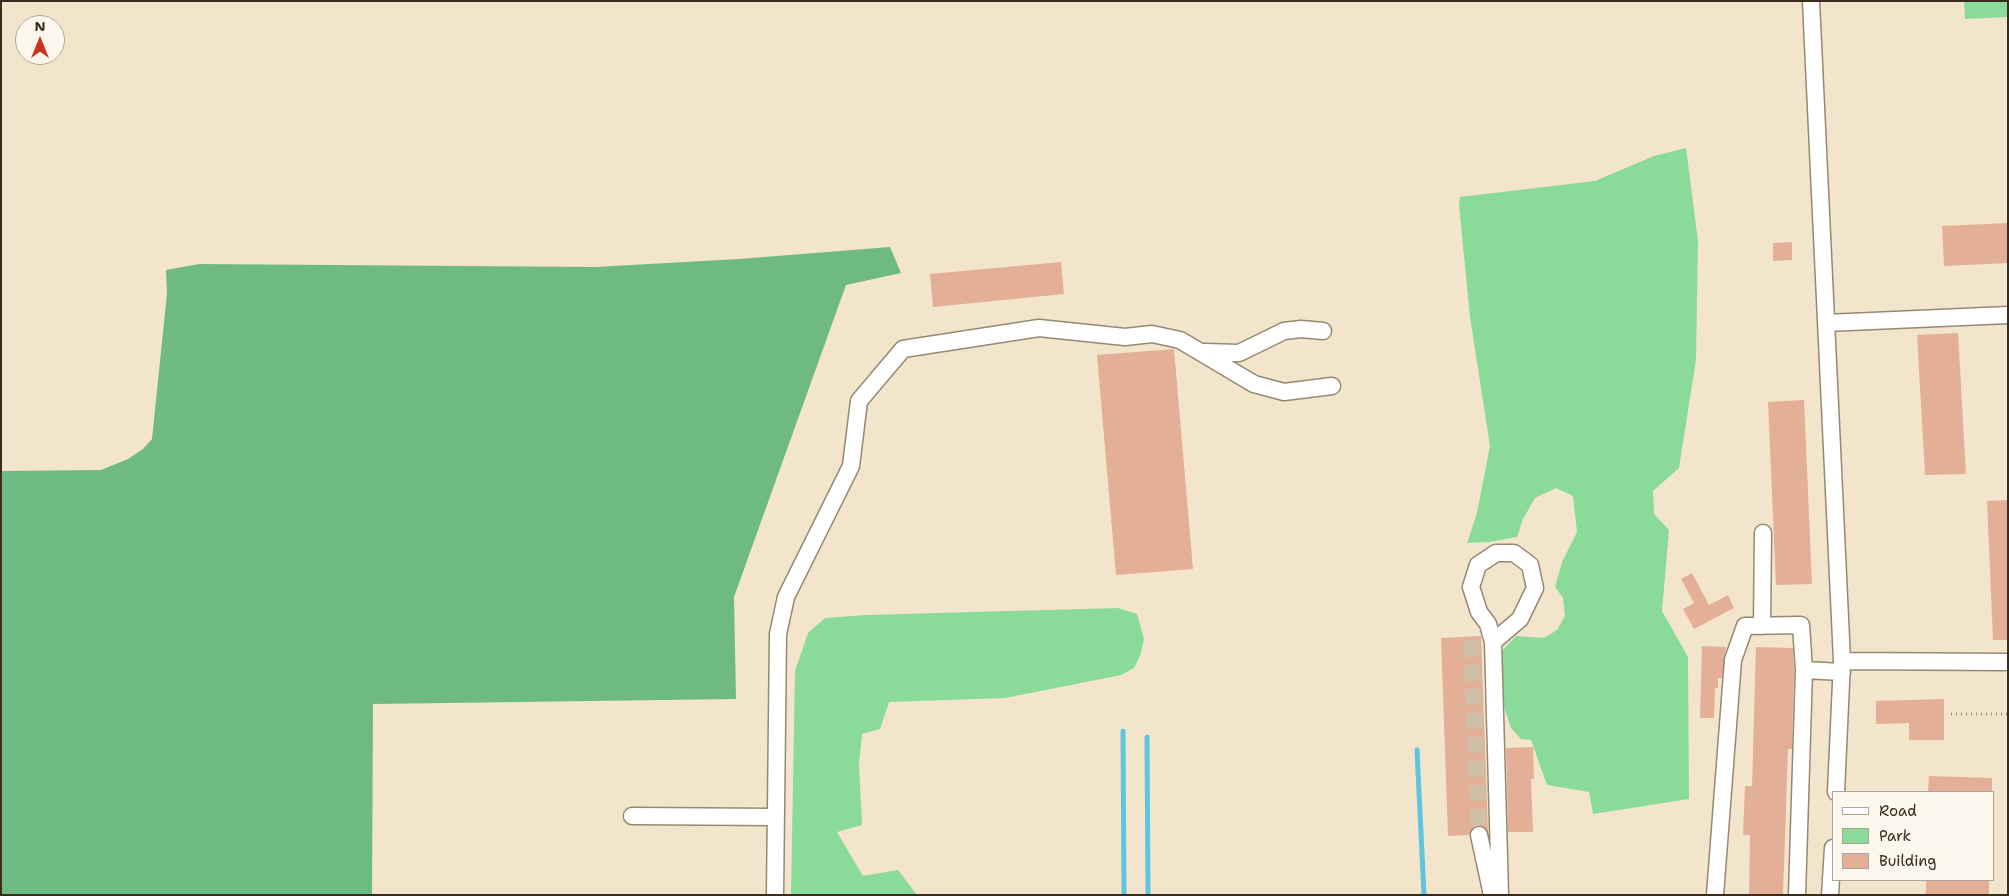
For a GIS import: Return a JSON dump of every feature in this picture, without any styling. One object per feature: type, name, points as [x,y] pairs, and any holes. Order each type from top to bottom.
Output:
[{"type":"lane","points":[[1811,1],[1842,667],[1836,791]]},
{"type":"lane","points":[[1826,323],[2008,315]]},
{"type":"lane","points":[[775,895],[778,634],[786,597],[851,466],[859,401],[904,348],[1039,328],[1125,337],[1152,334],[1180,340],[1254,384],[1284,392],[1332,386]]},
{"type":"lane","points":[[1200,352],[1239,353],[1284,332],[1301,329],[1323,331]]},
{"type":"lane","points":[[1762,626],[1763,533]]},
{"type":"lane","points":[[1494,642],[1520,619],[1535,588],[1530,565],[1514,553],[1496,553],[1478,565],[1471,588],[1479,612],[1488,624],[1494,642],[1500,895]]},
{"type":"lane","points":[[1715,895],[1733,660],[1745,626],[1801,625],[1804,670],[1797,895]]},
{"type":"lane","points":[[1804,670],[1842,667],[2008,662]]},
{"type":"lane","points":[[632,816],[775,817]]},
{"type":"lane","points":[[1479,835],[1492,895]]},
{"type":"lane","points":[[1830,895],[1832,864]]},
{"type":"path","points":[[1951,714],[2008,714]]},
{"type":"green space","points":[[1964,1],[2008,1],[2008,17],[1965,19]]},
{"type":"green space","points":[[1686,148],[1698,241],[1696,360],[1679,468],[1653,491],[1654,514],[1669,530],[1662,611],[1688,657],[1689,799],[1593,814],[1589,792],[1547,785],[1531,740],[1521,739],[1511,728],[1502,701],[1502,651],[1516,636],[1544,638],[1557,630],[1565,616],[1563,598],[1555,587],[1562,562],[1577,532],[1573,496],[1556,488],[1535,498],[1523,519],[1517,537],[1489,542],[1467,543],[1477,513],[1490,446],[1470,317],[1459,205],[1460,197],[1595,181],[1654,156]]},
{"type":"green space","points":[[890,247],[901,273],[846,285],[734,597],[736,699],[373,704],[372,895],[1,895],[1,471],[101,470],[128,459],[143,449],[152,439],[167,293],[166,270],[199,264],[595,267],[739,259]]},
{"type":"green space","points":[[1118,608],[1137,614],[1144,639],[1140,656],[1134,668],[1121,675],[1005,698],[889,702],[880,729],[862,734],[859,765],[862,825],[837,832],[863,876],[898,870],[917,895],[791,895],[795,671],[808,633],[825,618],[866,615]]},
{"type":"building","points":[[2008,223],[2008,263],[1944,266],[1942,226]]},
{"type":"building","points":[[1792,242],[1792,260],[1773,261],[1773,243]]},
{"type":"building","points":[[1061,262],[1064,294],[933,307],[930,274]]},
{"type":"building","points":[[1958,333],[1966,474],[1925,475],[1917,335]]},
{"type":"building","points":[[1174,349],[1193,569],[1116,575],[1097,355]]},
{"type":"building","points":[[1804,400],[1812,584],[1776,585],[1768,402]]},
{"type":"building","points":[[2008,500],[2008,640],[1993,640],[1987,501]]},
{"type":"building","points":[[1692,573],[1709,605],[1728,595],[1734,608],[1694,629],[1683,609],[1694,603],[1681,579]]},
{"type":"building","points":[[1481,636],[1488,832],[1482,826],[1477,825],[1472,828],[1469,835],[1448,836],[1441,638]]},
{"type":"building","points":[[1702,646],[1726,647],[1722,678],[1718,678],[1718,688],[1715,688],[1714,718],[1700,718]]},
{"type":"building","points":[[1756,647],[1793,648],[1792,749],[1788,749],[1783,895],[1749,895],[1750,835],[1743,835],[1745,786],[1752,786]]},
{"type":"building","points":[[1944,699],[1944,740],[1909,740],[1909,723],[1876,724],[1876,701]]},
{"type":"building","points":[[1533,747],[1534,779],[1531,779],[1533,832],[1508,832],[1506,748]]},
{"type":"building","points":[[1929,776],[1992,778],[1992,791],[1928,791]]},
{"type":"building","points":[[1926,881],[1989,881],[1989,895],[1926,895]]},
{"type":"waterway","points":[[1123,731],[1124,895]]},
{"type":"waterway","points":[[1147,737],[1148,895]]},
{"type":"waterway","points":[[1417,750],[1424,895]]},
{"type":"tunnel","points":[[1471,641],[1479,835]]}]
